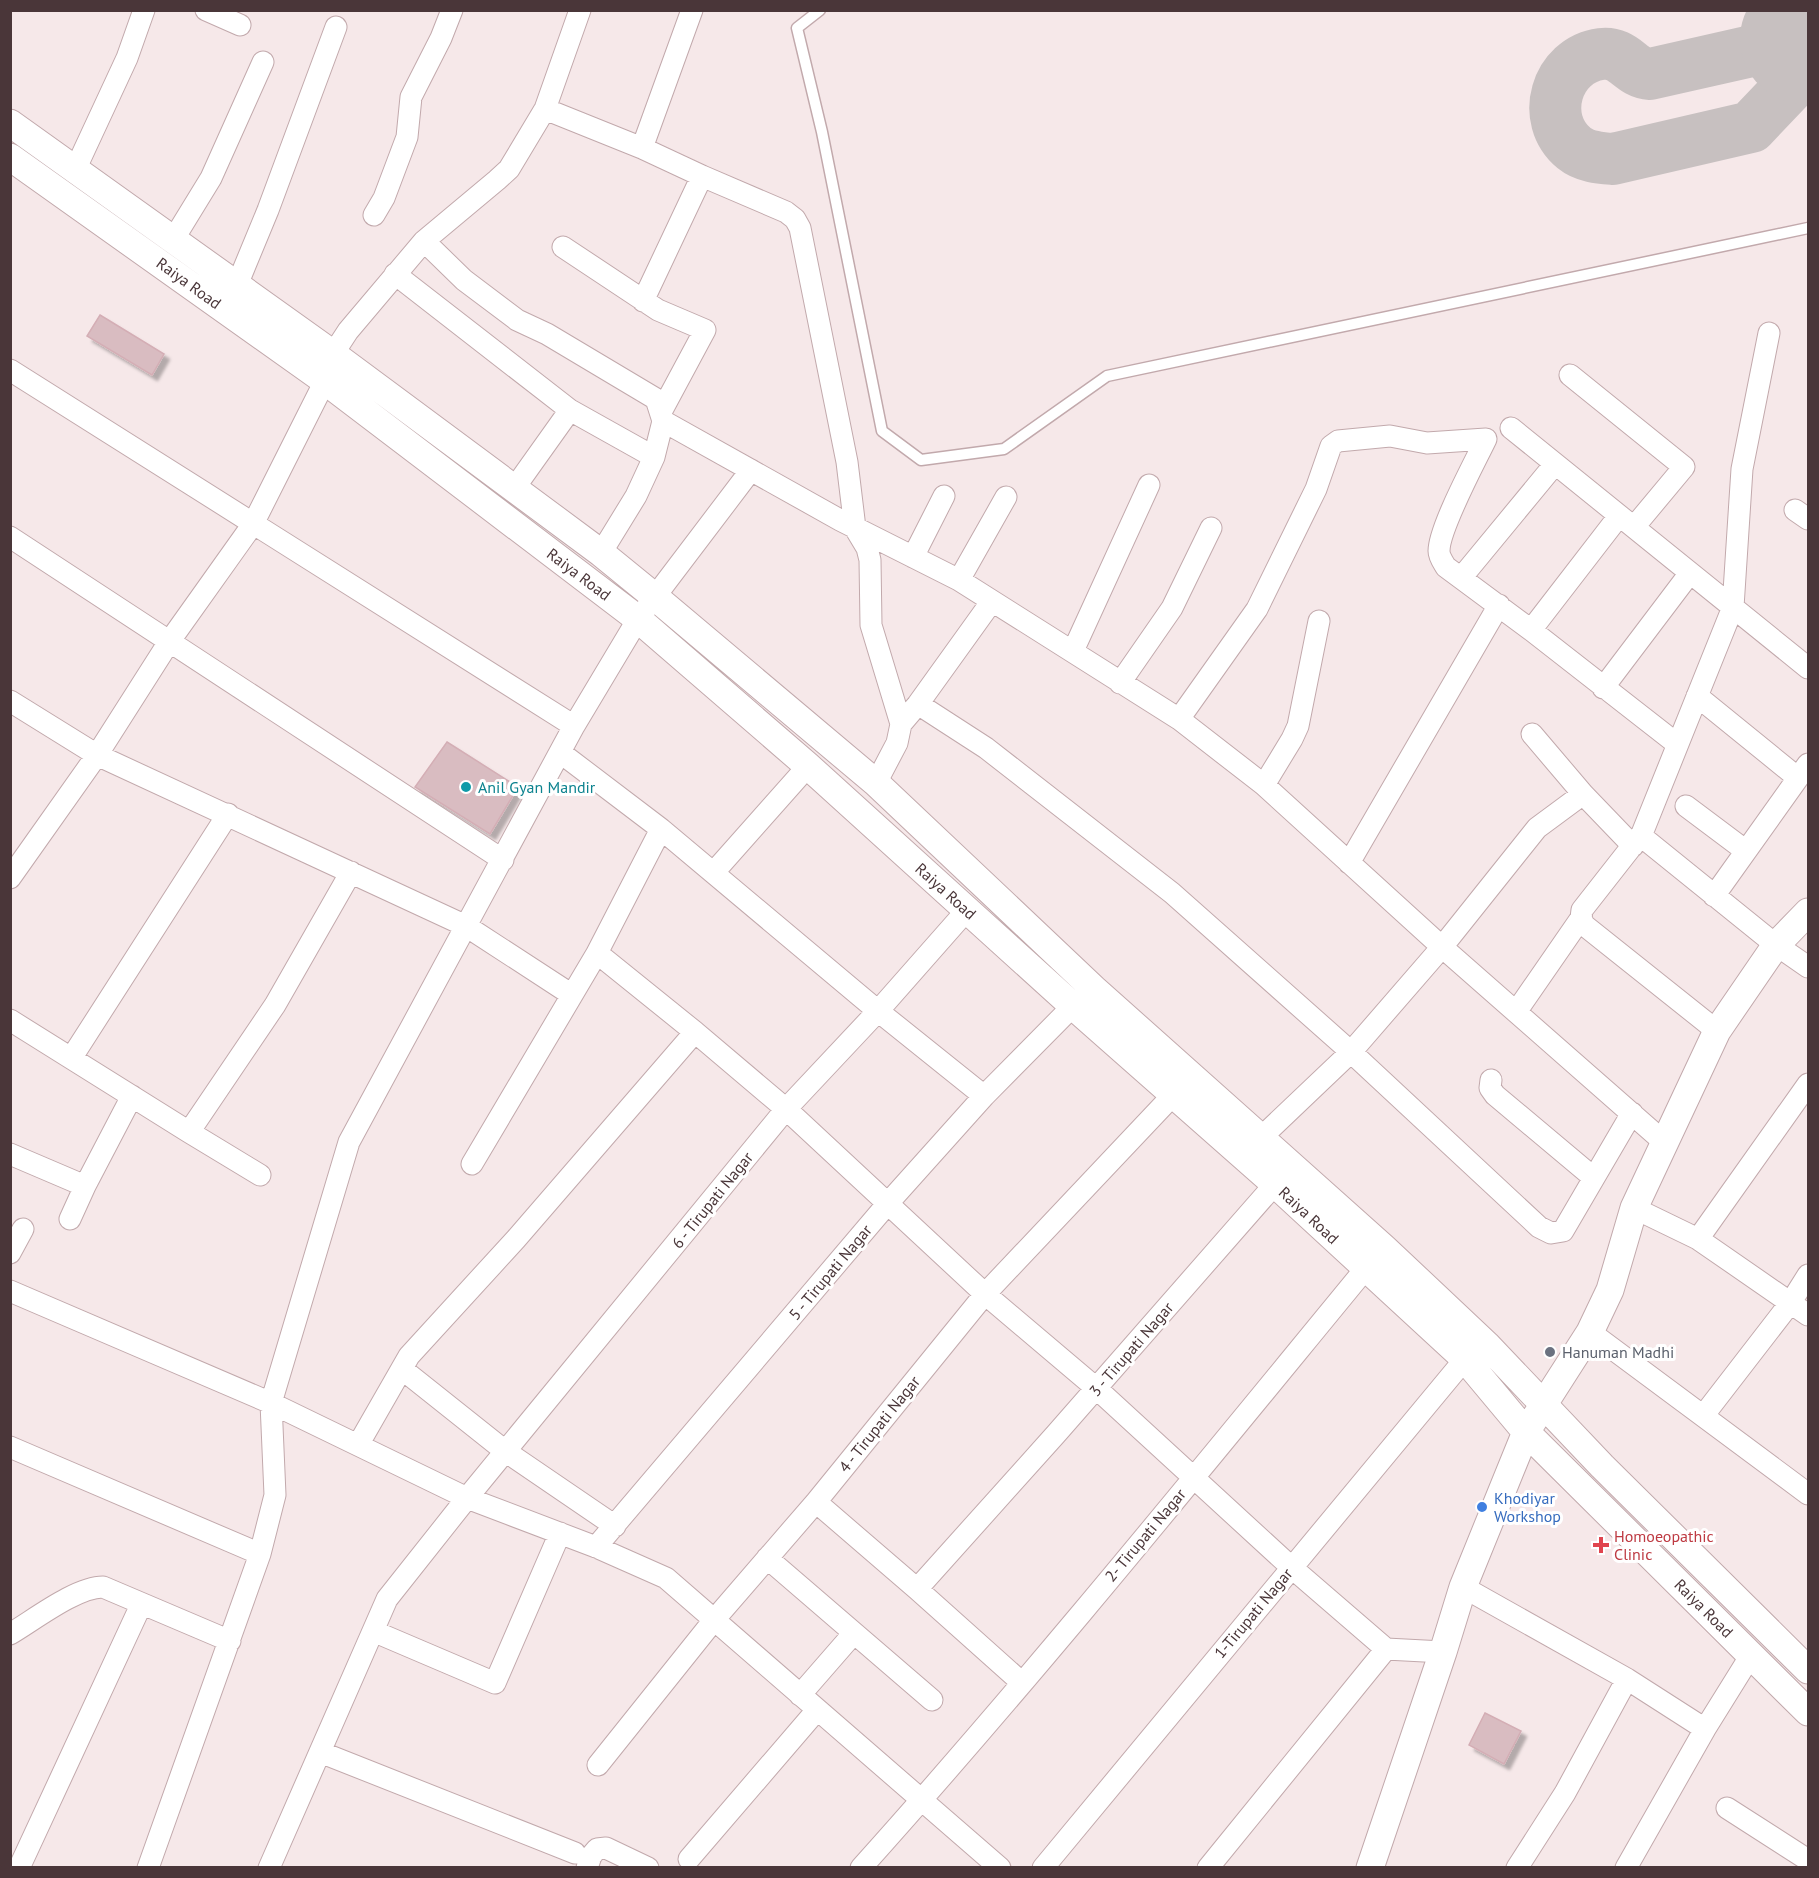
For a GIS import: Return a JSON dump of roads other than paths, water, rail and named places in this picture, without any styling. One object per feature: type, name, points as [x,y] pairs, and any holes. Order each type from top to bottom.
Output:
[{"type":"street","points":[[75,170],[122,68],[144,10]]},
{"type":"street","points":[[206,10],[240,25]]},
{"type":"street","points":[[374,215],[384,198],[407,137],[411,97],[441,38],[452,10]]},
{"type":"street","points":[[12,871],[97,755],[169,642],[253,524],[325,381],[333,354],[348,331],[424,241],[509,169],[544,109],[580,10]]},
{"type":"street","points":[[642,148],[692,10]]},
{"type":"street","points":[[237,285],[268,210],[336,27]]},
{"type":"street","points":[[173,240],[211,178],[263,62]]},
{"type":"street","points":[[544,109],[642,148],[786,212],[795,219],[800,228],[847,462],[855,528],[867,548],[870,560],[871,625],[900,724],[897,743],[876,783]]},
{"type":"street","name":"Raiya Road","points":[[10,123],[333,354],[601,554],[876,783],[1094,989],[1252,1146],[1275,1184],[1465,1359],[1526,1432],[1809,1712]]},
{"type":"street","name":"Raiya Road","points":[[10,157],[325,381],[638,619],[808,766],[1073,1006],[1174,1094],[1252,1146],[1393,1256],[1487,1345],[1602,1466],[1809,1670]]},
{"type":"street","points":[[643,301],[702,176]]},
{"type":"street","points":[[424,241],[464,280],[517,320],[547,334],[656,399],[662,416],[751,470],[855,528],[959,580],[1179,719],[1263,785],[1442,947],[1664,1142]]},
{"type":"street","points":[[563,247],[658,310],[705,330],[662,416],[654,457],[636,496],[601,554]]},
{"type":"street","points":[[395,274],[570,410],[654,457]]},
{"type":"street","points":[[1516,1012],[1581,918],[1582,910],[1637,841],[1733,607],[1742,469],[1769,333]]},
{"type":"street","points":[[10,370],[574,726]]},
{"type":"street","points":[[1531,630],[1626,521],[1684,466],[1570,375]]},
{"type":"street","points":[[513,490],[570,410]]},
{"type":"street","points":[[1511,429],[1809,668]]},
{"type":"street","points":[[1179,719],[1257,609],[1316,489],[1331,446],[1338,441],[1390,436],[1428,443],[1486,439],[1446,524],[1439,550],[1440,559],[1446,567],[1499,605],[1677,744]]},
{"type":"street","points":[[1461,578],[1555,464]]},
{"type":"street","points":[[148,1868],[260,1554],[275,1496],[271,1403],[349,1142],[574,726],[638,619],[751,470]]},
{"type":"street","points":[[1073,651],[1149,485]]},
{"type":"street","points":[[913,557],[944,496]]},
{"type":"street","points":[[959,580],[1006,497]]},
{"type":"street","points":[[1120,683],[1172,608],[1211,528]]},
{"type":"street","points":[[10,537],[503,860]]},
{"type":"street","points":[[1603,688],[1690,573]]},
{"type":"street","points":[[900,724],[918,704],[992,601]]},
{"type":"street","points":[[1349,863],[1499,605]]},
{"type":"street","points":[[1263,785],[1292,740],[1298,726],[1319,621]]},
{"type":"street","points":[[1697,696],[1803,771],[1714,896]]},
{"type":"street","points":[[10,701],[97,755],[466,926],[572,995]]},
{"type":"street","points":[[918,704],[986,748],[1172,893],[1351,1052],[1539,1227],[1551,1233],[1563,1231],[1632,1113]]},
{"type":"street","points":[[1532,734],[1583,794],[1637,841],[1809,967]]},
{"type":"street","points":[[561,753],[661,829],[878,1011],[984,1096]]},
{"type":"street","points":[[714,873],[808,766]]},
{"type":"street","points":[[1252,1146],[1351,1052],[1442,947],[1537,828],[1583,794]]},
{"type":"street","points":[[1686,806],[1746,851]]},
{"type":"street","points":[[72,1058],[228,814]]},
{"type":"street","points":[[472,1164],[597,953],[661,829]]},
{"type":"street","points":[[189,1132],[275,1005],[351,872]]},
{"type":"street","name":"6 - Tirupati Nagar","points":[[269,1868],[387,1599],[505,1451],[786,1109],[878,1011],[967,910]]},
{"type":"street","points":[[1370,1868],[1463,1587],[1526,1432],[1590,1332],[1610,1290],[1634,1208],[1717,1031],[1776,945],[1809,912]]},
{"type":"street","points":[[1581,918],[1584,925],[1717,1031]]},
{"type":"street","points":[[597,953],[786,1109],[985,1294],[1096,1388],[1291,1567],[1386,1648],[1443,1652]]},
{"type":"street","name":"5 - Tirupati Nagar","points":[[596,1547],[888,1202],[984,1096],[1073,1006]]},
{"type":"street","points":[[10,1020],[260,1175]]},
{"type":"street","points":[[358,1445],[409,1356],[516,1239],[695,1032]]},
{"type":"street","points":[[1491,1080],[1490,1088],[1495,1095],[1594,1178]]},
{"type":"street","points":[[1698,1239],[1809,1084]]},
{"type":"street","name":"4 - Tirupati Nagar","points":[[598,1765],[714,1620],[816,1502],[985,1294],[1174,1094]]},
{"type":"street","points":[[70,1219],[132,1096]]},
{"type":"street","points":[[10,1154],[85,1186]]},
{"type":"street","name":"3 - Tirupati Nagar","points":[[917,1589],[1275,1184]]},
{"type":"street","points":[[1634,1208],[1698,1239],[1809,1315]]},
{"type":"street","points":[[10,1253],[23,1229]]},
{"type":"street","name":"2- Tirupati Nagar","points":[[861,1868],[922,1800],[1366,1268]]},
{"type":"street","points":[[1703,1416],[1791,1302],[1809,1275]]},
{"type":"street","points":[[10,1291],[271,1403],[467,1498],[596,1547],[666,1578],[1000,1868]]},
{"type":"street","points":[[1590,1332],[1809,1494]]},
{"type":"street","name":"1-Tirupati Nagar","points":[[1043,1868],[1465,1359]]},
{"type":"street","points":[[402,1369],[505,1451],[615,1526]]},
{"type":"street","points":[[10,1447],[260,1554]]},
{"type":"street","points":[[816,1502],[1021,1682]]},
{"type":"street","points":[[373,1631],[495,1683],[560,1533]]},
{"type":"street","points":[[767,1558],[932,1700]]},
{"type":"street","points":[[10,1634],[78,1593],[92,1587],[103,1587],[230,1641]]},
{"type":"street","points":[[1463,1587],[1628,1679],[1705,1730]]},
{"type":"street","points":[[20,1868],[141,1605]]},
{"type":"street","points":[[800,1695],[854,1634]]},
{"type":"street","points":[[1208,1868],[1386,1648]]},
{"type":"street","points":[[1626,1868],[1751,1654]]},
{"type":"street","points":[[1517,1868],[1564,1793],[1628,1679]]},
{"type":"street","points":[[689,1860],[818,1710]]},
{"type":"street","points":[[320,1752],[581,1860],[591,1856],[597,1849],[606,1848],[648,1868]]},
{"type":"street","points":[[1727,1808],[1809,1860]]},
{"type":"lane","points":[[820,10],[796,28],[822,132],[882,431],[921,460],[1004,449],[1107,376],[1809,228]]},
{"type":"place","name":"Anil Gyan Mandir","points":[[466,787]]},
{"type":"place","name":"Hanuman Madhi","points":[[1550,1352]]},
{"type":"place","name":"Khodiyar Workshop","points":[[1482,1507]]},
{"type":"place","name":"Homoeopathic Clinic","points":[[1601,1545]]}]
